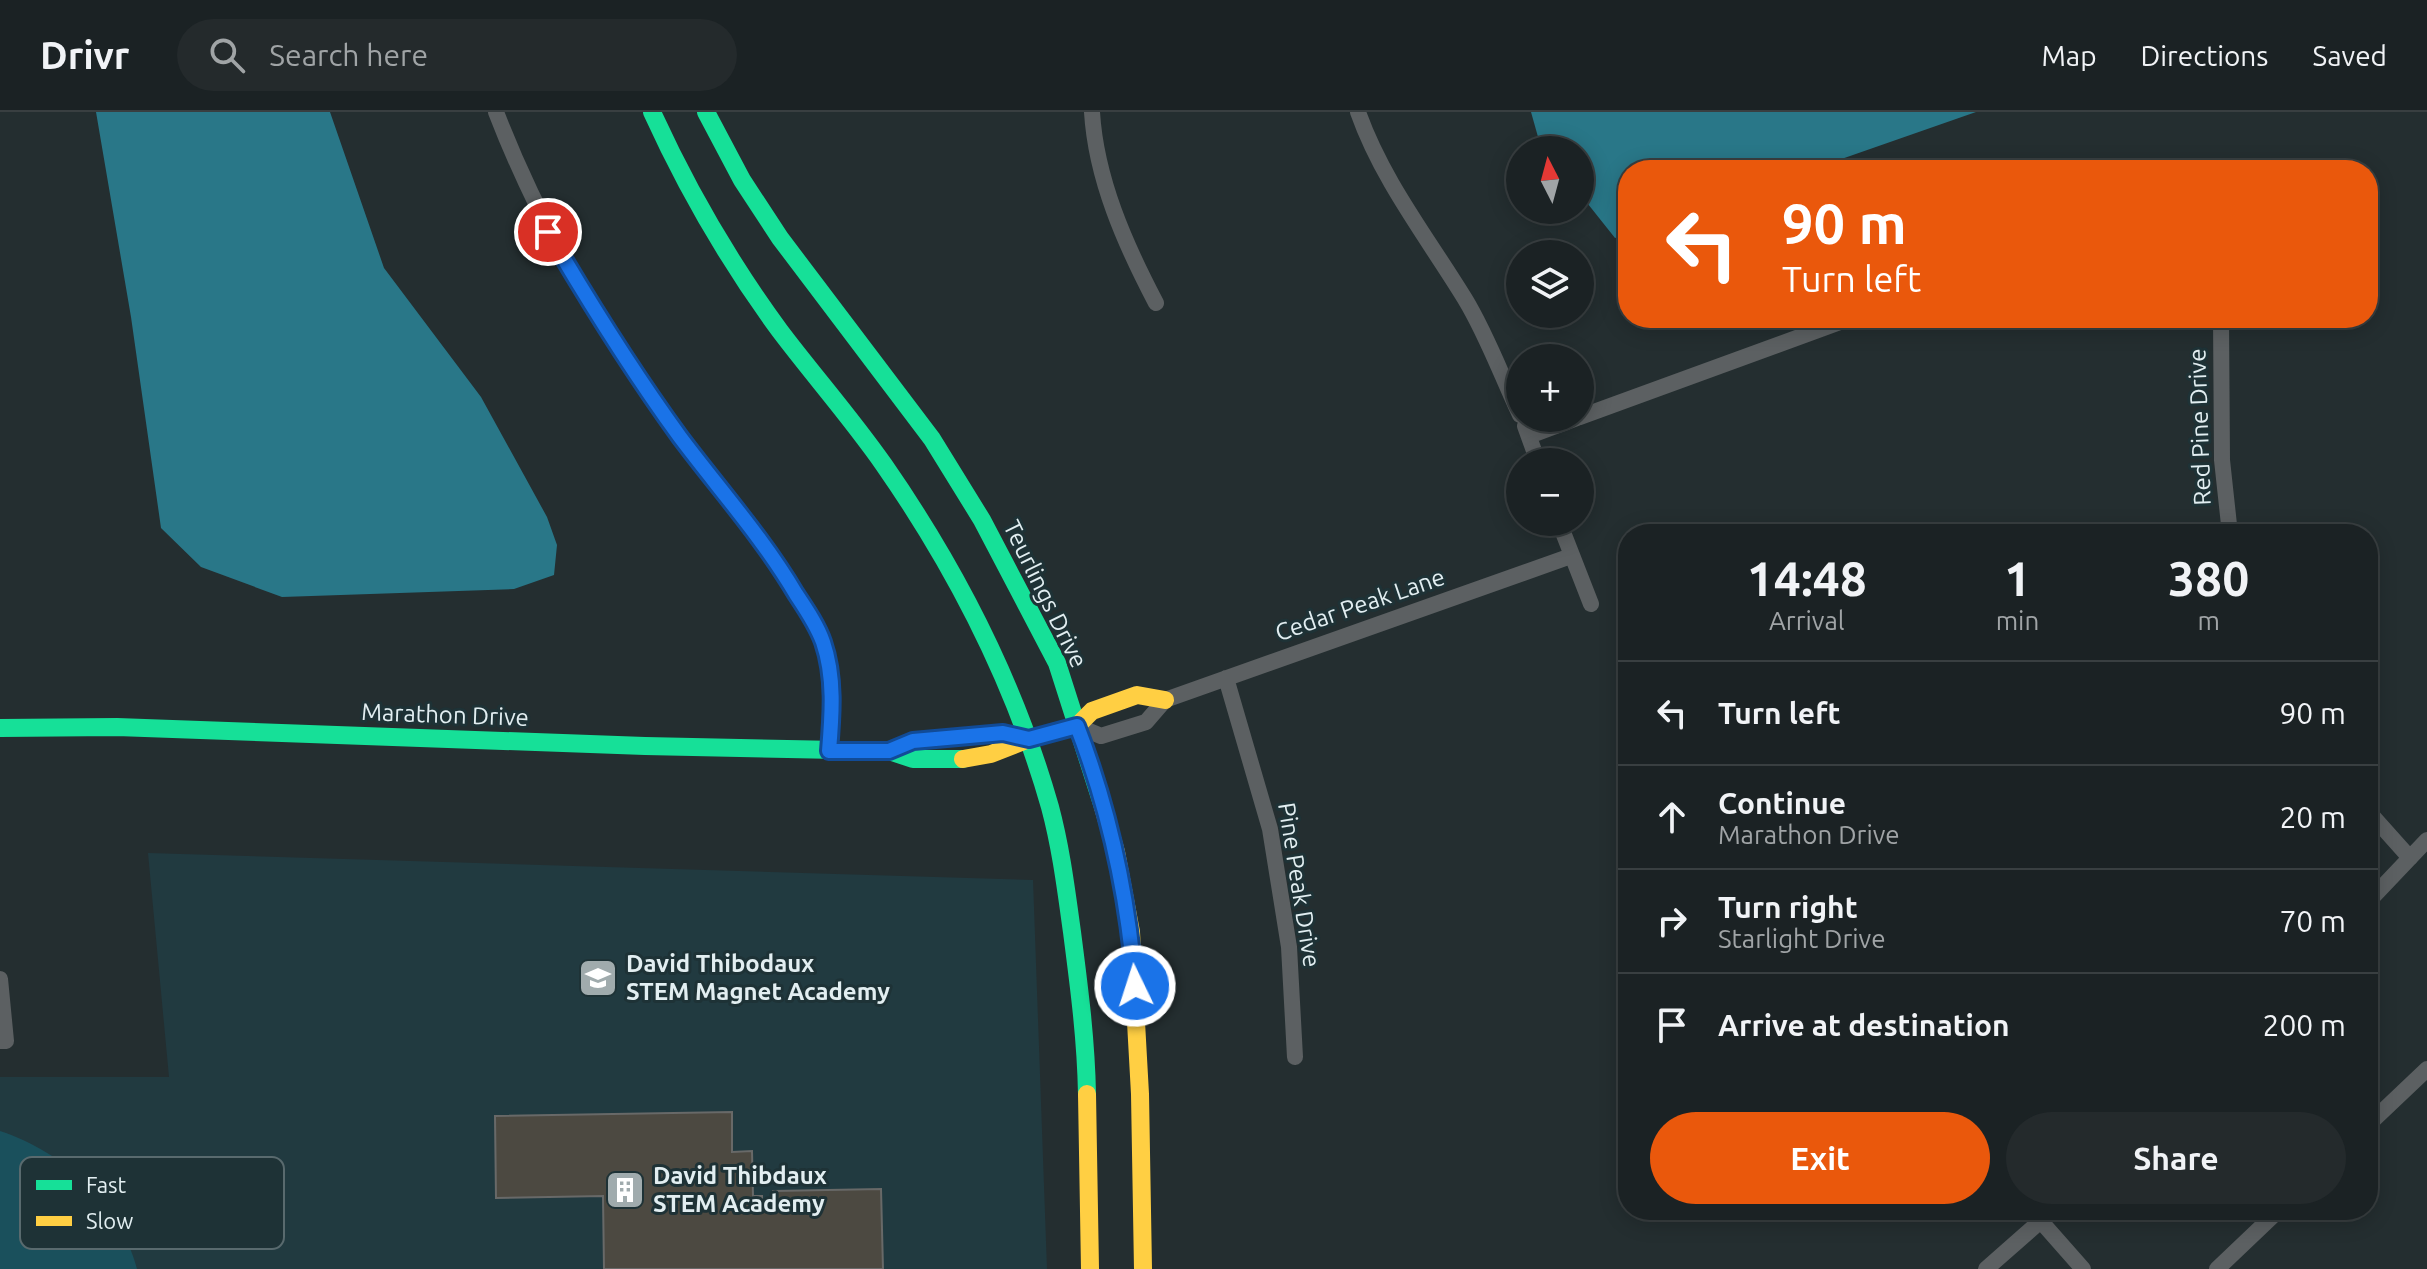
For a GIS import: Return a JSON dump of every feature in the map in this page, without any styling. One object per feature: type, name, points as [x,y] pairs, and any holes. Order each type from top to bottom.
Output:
[{"type":"street","points":[[496,112],[548,232],[584,293],[631,367],[753,531],[812,619],[829,663],[832,688],[829,751]]},
{"type":"street","points":[[652,112],[696,201],[737,268],[887,469],[936,547],[1007,684],[1029,739],[1063,864],[1083,1016],[1090,1269]]},
{"type":"street","name":"Teurlings Drive","points":[[706,112],[742,180],[780,238],[932,439],[982,520],[1057,663],[1116,852],[1131,932],[1140,1094],[1143,1269]]},
{"type":"street","points":[[1092,112],[1093,130],[1110,201],[1132,257],[1156,303]]},
{"type":"street","points":[[1358,112],[1386,175],[1467,302],[1506,385]]},
{"type":"street","points":[[1594,411],[1823,328]]},
{"type":"street","name":"Red Pine Drive","points":[[2221,328],[2222,460],[2229,524]]},
{"type":"street","points":[[1527,432],[1533,448]]},
{"type":"street","points":[[1529,436],[1539,432]]},
{"type":"street","points":[[1564,536],[1591,604]]},
{"type":"street","name":"Cedar Peak Lane","points":[[1165,700],[1137,695],[1092,711],[1077,726],[1101,736],[1146,722],[1165,700],[1571,556]]},
{"type":"street","name":"Pine Peak Drive","points":[[1226,678],[1270,829],[1289,947],[1295,1057]]},
{"type":"street","name":"Marathon Drive","points":[[0,728],[103,726],[889,751],[913,759],[956,760],[1009,749],[1029,739],[1077,726]]},
{"type":"street","points":[[2378,822],[2410,858]]},
{"type":"street","points":[[2378,892],[2427,840]]},
{"type":"street","points":[[0,979],[6,1041],[0,1041]]},
{"type":"street","points":[[2378,1116],[2427,1069]]},
{"type":"street","points":[[1986,1269],[2035,1220]]},
{"type":"street","points":[[2046,1220],[2083,1269]]},
{"type":"street","points":[[2217,1269],[2268,1220]]},
{"type":"shaded area","points":[[96,112],[330,112],[384,268],[481,397],[547,517],[557,545],[554,575],[514,589],[282,597],[201,567],[161,528],[131,317]]},
{"type":"shaded area","points":[[1531,112],[1976,112],[1839,160],[1618,160],[1618,237],[1615,238],[1594,212],[1594,136],[1538,136]]},
{"type":"shaded area","name":"David Thibodaux STEM Magnet Academy","points":[[148,853],[1033,880],[1047,1269],[0,1269],[0,1077],[169,1077]]},
{"type":"shaded area","points":[[0,1131],[54,1157],[20,1157],[20,1249],[130,1249],[137,1269],[0,1269]]},
{"type":"building","name":"David Thibdaux STEM Academy","points":[[732,1112],[732,1152],[752,1151],[753,1196],[762,1196],[762,1206],[774,1206],[773,1191],[881,1189],[883,1269],[604,1269],[603,1196],[496,1198],[495,1116]]},
{"type":"traffic: fast","points":[[652,112],[695,197],[744,279],[780,331],[872,448],[936,545],[1001,672],[1036,761],[1057,838],[1080,992],[1087,1094]]},
{"type":"traffic: fast","points":[[706,112],[742,180],[780,238],[932,439],[982,520],[1057,663],[1103,807]]},
{"type":"traffic: fast","points":[[0,728],[117,727],[645,746],[889,751],[913,759],[963,759]]},
{"type":"traffic: slow","points":[[963,759],[991,754],[1029,739],[1077,726],[1092,711],[1137,695],[1165,700]]},
{"type":"traffic: slow","points":[[1103,807],[1116,852],[1131,932],[1140,1094],[1143,1269]]},
{"type":"traffic: slow","points":[[1087,1094],[1090,1269]]},
{"type":"place","name":"David Thibodaux STEM Magnet Academy","points":[[598,978]]},
{"type":"place","name":"David Thibdaux STEM Academy","points":[[625,1190]]},
{"type":"route","points":[[548,232],[631,367],[681,438],[745,519],[812,619],[829,663],[832,688],[829,751],[889,751],[913,741],[985,734],[1003,733],[1029,739],[1077,726],[1116,852],[1131,932],[1135,986]]}]
